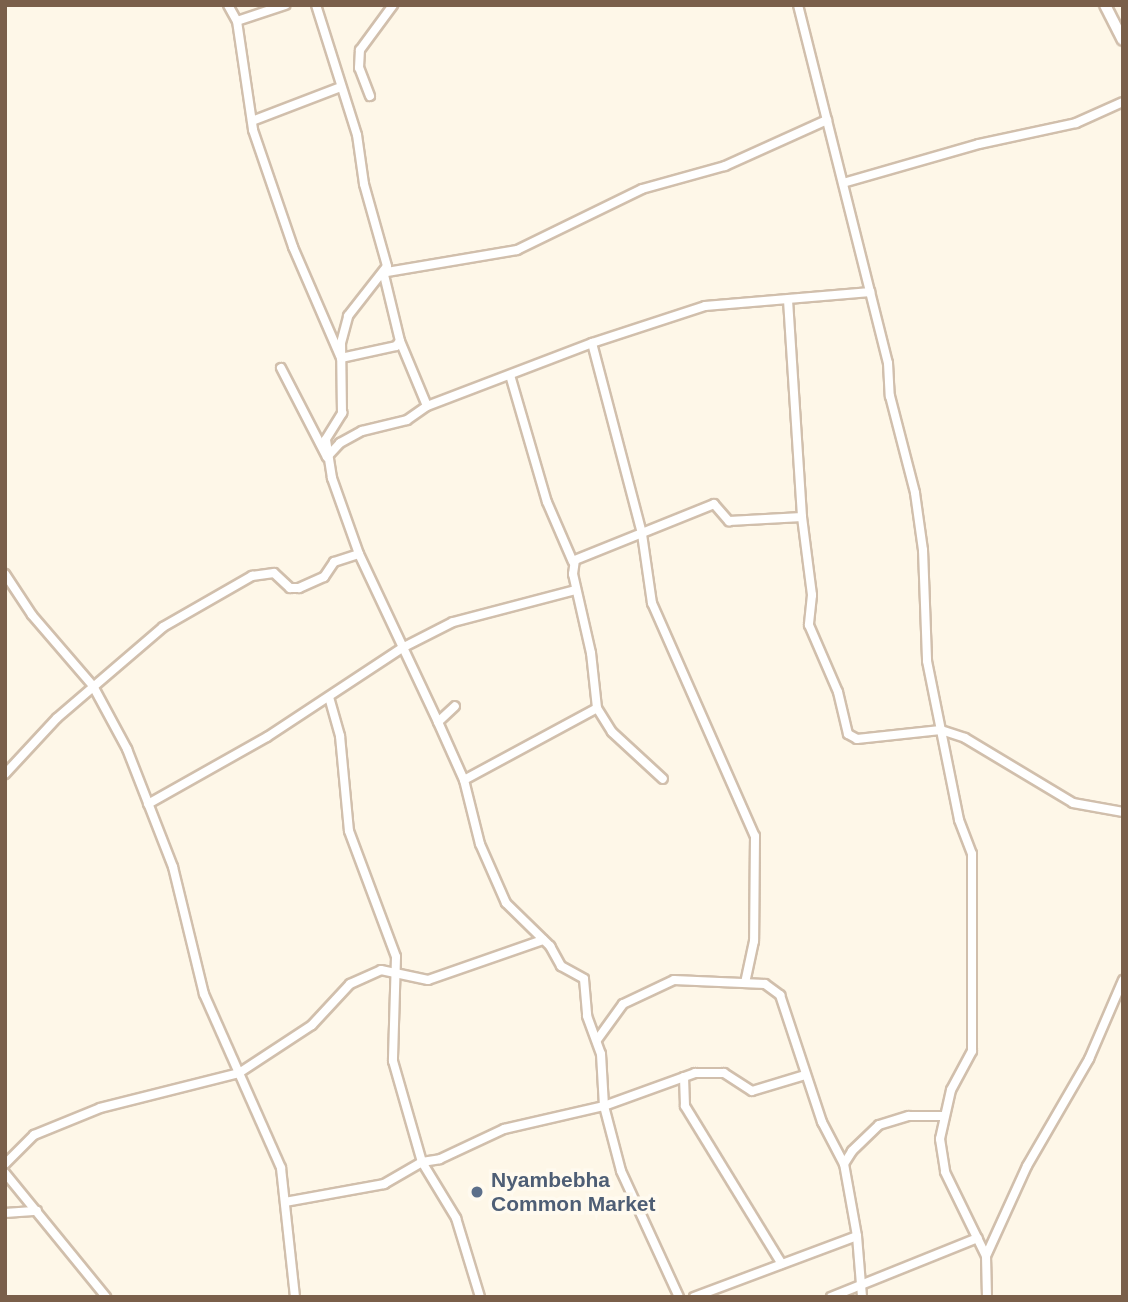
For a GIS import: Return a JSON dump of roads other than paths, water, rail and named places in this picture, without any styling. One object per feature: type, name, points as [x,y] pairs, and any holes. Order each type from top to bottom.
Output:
[{"type":"street","points":[[228,5],[237,21],[252,121],[293,247],[341,358]]},
{"type":"street","points":[[237,21],[285,5]]},
{"type":"street","points":[[316,5],[357,135],[364,184],[400,341],[427,406]]},
{"type":"street","points":[[370,96],[359,68],[360,50],[393,5]]},
{"type":"street","points":[[798,5],[870,292],[915,493],[923,550],[927,661],[959,820],[972,854],[972,1052],[942,1116],[945,1172],[986,1256],[988,1297]]},
{"type":"street","points":[[1105,5],[1119,23],[1123,40]]},
{"type":"street","points":[[252,121],[341,87]]},
{"type":"street","points":[[843,183],[979,144],[1076,123],[1123,102]]},
{"type":"street","points":[[327,457],[326,439],[343,406],[341,358],[348,316],[369,285],[385,274],[517,250],[642,189],[725,166],[827,120]]},
{"type":"street","points":[[327,457],[340,443],[362,431],[407,420],[427,406],[592,343],[705,306],[870,292]]},
{"type":"street","points":[[788,300],[802,517],[811,586],[809,625],[838,692],[848,734],[857,739],[942,730],[965,737],[1073,803],[1123,812]]},
{"type":"street","points":[[341,358],[396,346],[400,341]]},
{"type":"street","points":[[592,343],[642,534],[652,603],[667,645],[736,785],[755,836],[754,941],[746,983]]},
{"type":"street","points":[[281,368],[327,457],[359,554],[464,780],[480,844],[506,903],[543,940],[561,966],[584,979],[586,1016],[597,1040],[604,1107],[632,1199],[679,1297]]},
{"type":"street","points":[[510,375],[547,502],[573,562],[576,590],[593,667],[597,708],[612,732],[663,779]]},
{"type":"street","points":[[573,562],[714,504],[729,521],[802,517]]},
{"type":"street","points":[[5,774],[143,640],[252,576],[274,573],[290,588],[299,588],[324,577],[334,562],[359,554]]},
{"type":"street","points":[[5,573],[32,615],[93,686],[127,749],[173,867],[204,994],[281,1168],[295,1297]]},
{"type":"street","points":[[148,804],[329,697],[402,648],[453,622],[576,590]]},
{"type":"street","points":[[329,697],[340,736],[349,831],[373,885],[396,957],[393,1061],[422,1162],[456,1218],[480,1297]]},
{"type":"street","points":[[438,722],[455,706]]},
{"type":"street","points":[[464,780],[597,708]]},
{"type":"street","points":[[5,1164],[34,1135],[100,1108],[239,1073],[312,1025],[350,984],[381,970],[396,970],[428,980],[543,940]]},
{"type":"street","points":[[597,1040],[624,1004],[674,980],[765,984],[780,995],[806,1074],[844,1164],[857,1236],[862,1297]]},
{"type":"street","points":[[986,1256],[1027,1166],[1088,1059],[1123,980]]},
{"type":"street","points":[[285,1202],[384,1184],[422,1162],[440,1159],[504,1129],[604,1107],[684,1077],[724,1073],[752,1091],[806,1074]]},
{"type":"street","points":[[684,1077],[685,1106],[782,1264]]},
{"type":"street","points":[[844,1164],[879,1125],[909,1116],[942,1116]]},
{"type":"street","points":[[5,1174],[106,1297]]},
{"type":"street","points":[[5,1213],[37,1212]]},
{"type":"street","points":[[694,1297],[857,1236]]},
{"type":"street","points":[[831,1297],[978,1238]]},
{"type":"place","name":"Nyambebha Common Market","points":[[477,1192]]}]
